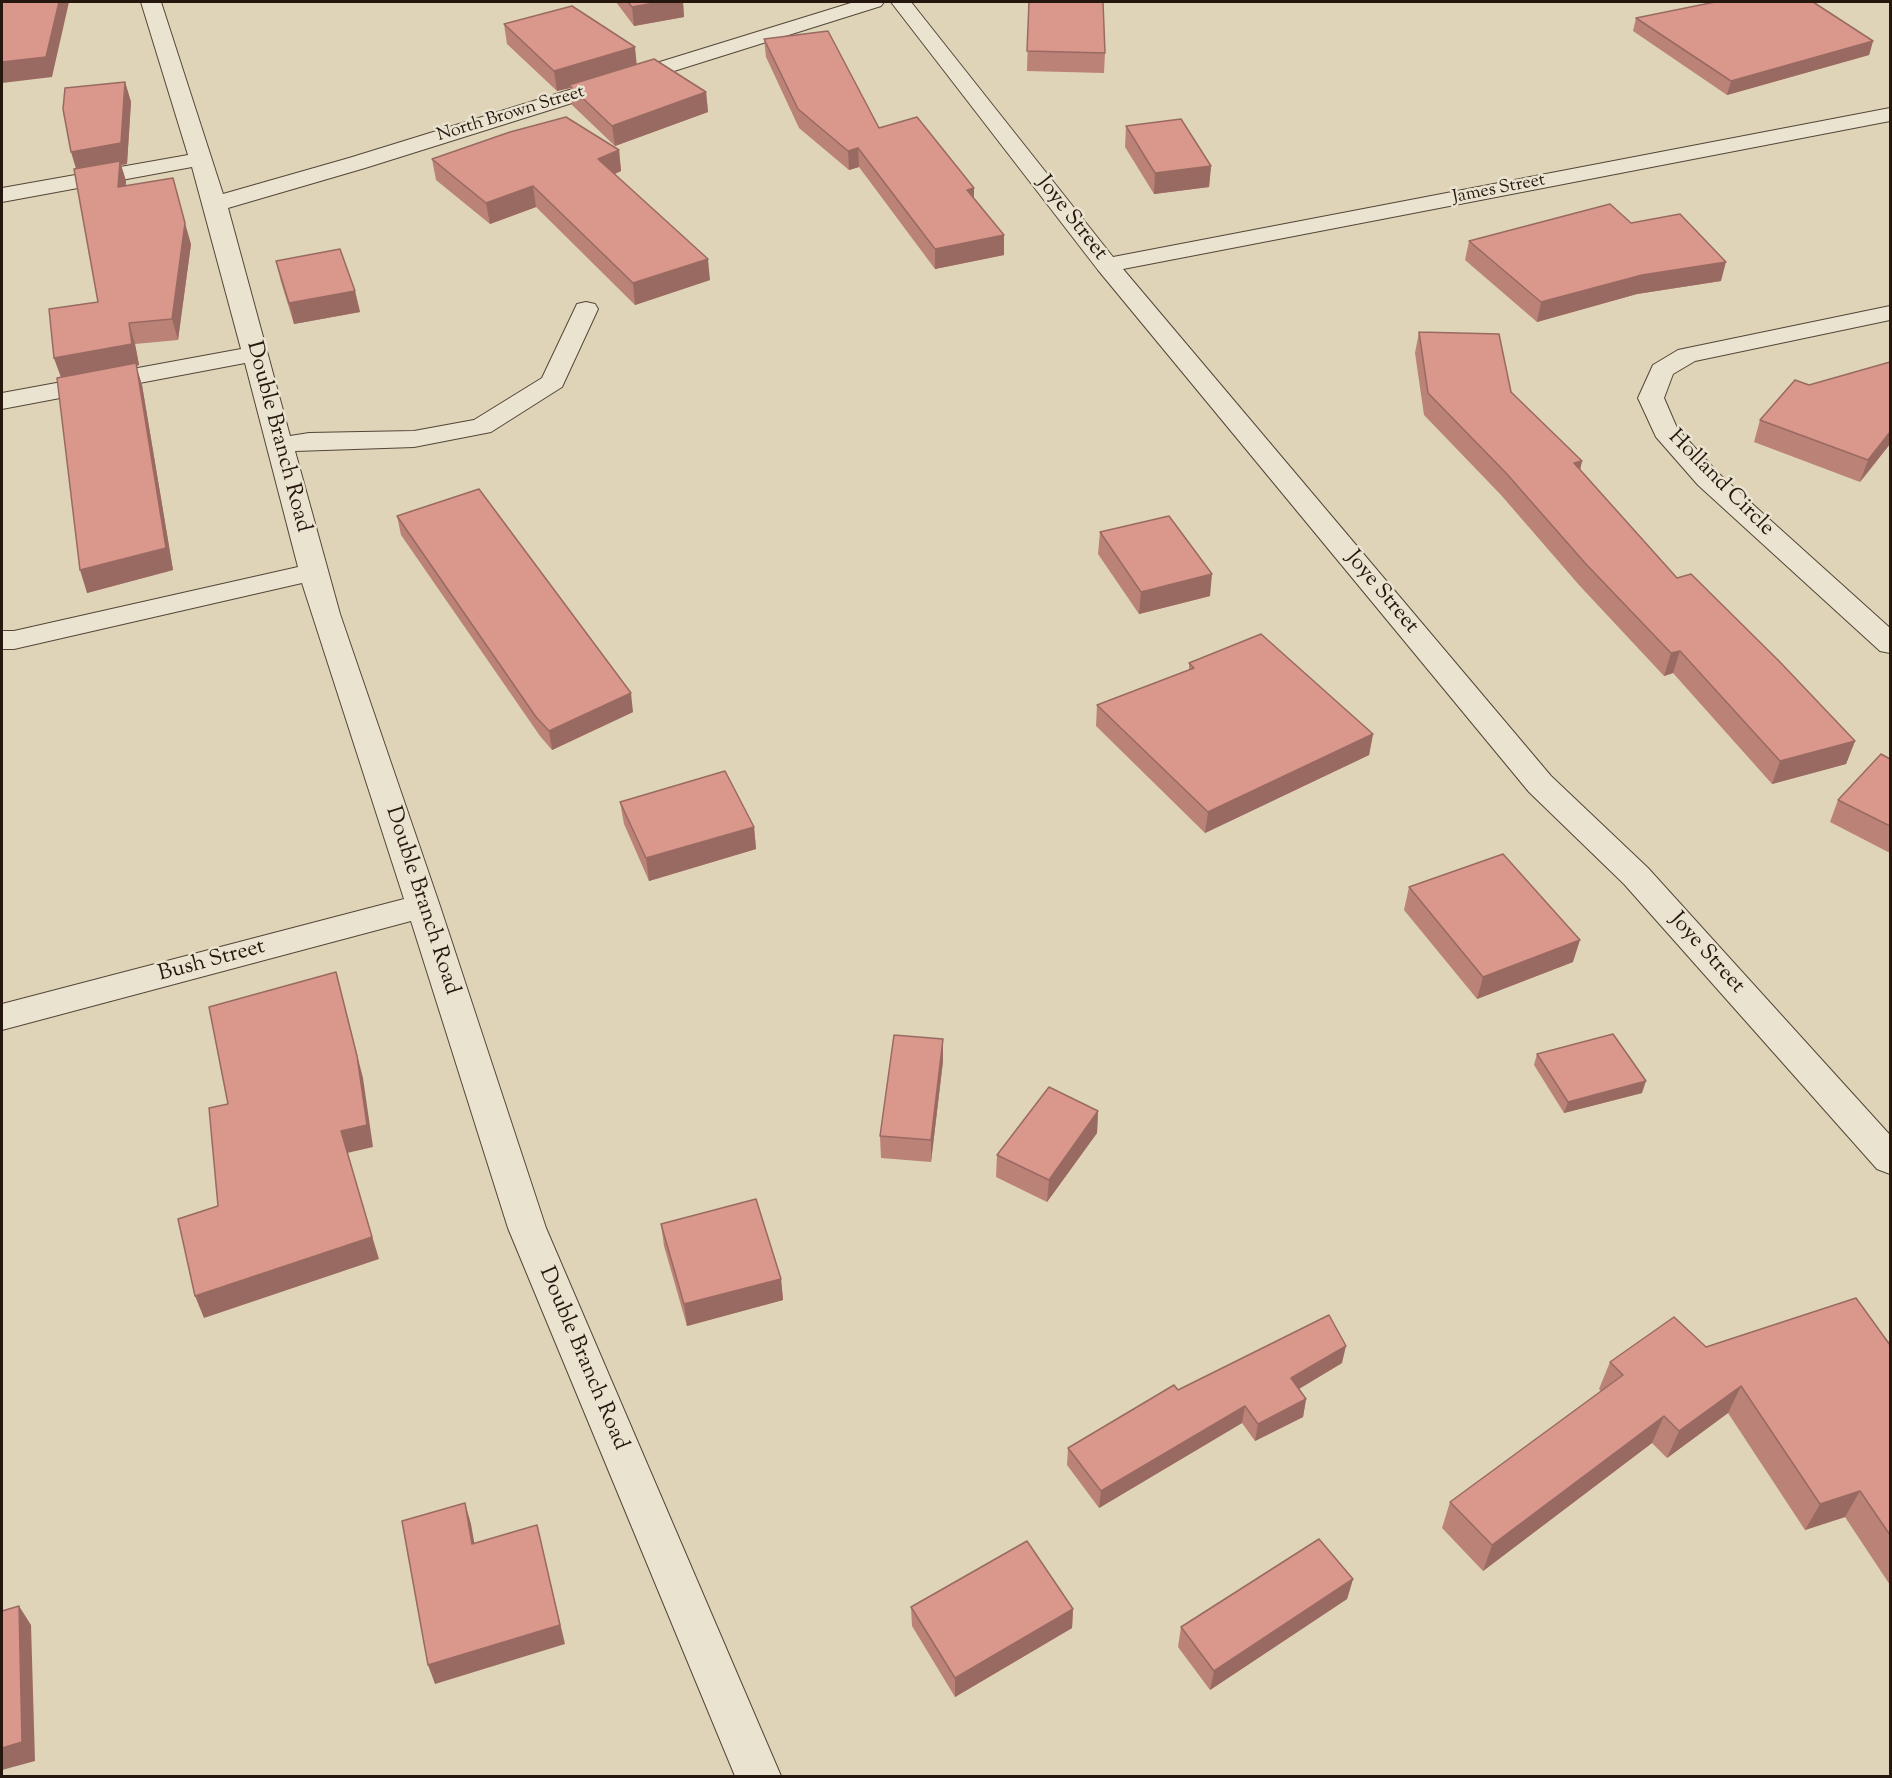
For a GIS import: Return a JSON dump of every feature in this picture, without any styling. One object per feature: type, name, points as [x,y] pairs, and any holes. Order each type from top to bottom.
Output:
[{"type":"street","name":"Double Branch Road","points":[[151,2],[215,204],[325,614],[423,906],[527,1228],[748,1774]]},
{"type":"street","name":"North Brown Street","points":[[215,204],[357,163],[874,2]]},
{"type":"street","name":"Joye Street","points":[[901,2],[1107,265],[1540,784],[1636,876],[1890,1159]]},
{"type":"street","name":"James Street","points":[[1107,265],[1890,114]]},
{"type":"street","points":[[2,195],[201,159]]},
{"type":"street","points":[[280,445],[309,441],[414,439],[482,426],[553,382],[586,309]]},
{"type":"street","name":"Holland Circle","points":[[1890,313],[1687,355],[1662,370],[1651,398],[1665,431],[1708,479],[1890,644]]},
{"type":"street","points":[[2,401],[255,354]]},
{"type":"street","points":[[2,640],[14,640],[313,572]]},
{"type":"street","name":"Bush Street","points":[[2,1017],[423,906]]},
{"type":"building","points":[[2,2],[59,2],[46,57],[2,62]]},
{"type":"building","points":[[628,2],[660,2],[632,7]]},
{"type":"building","points":[[1029,2],[1103,2],[1105,53],[1027,51]]},
{"type":"building","points":[[1715,2],[1813,2],[1873,41],[1731,81],[1636,18]]},
{"type":"building","points":[[572,6],[635,47],[554,71],[504,24]]},
{"type":"building","points":[[828,31],[879,128],[917,117],[974,188],[967,190],[1004,235],[935,249],[858,148],[848,151],[798,109],[764,39]]},
{"type":"building","points":[[654,59],[706,92],[612,126],[569,85]]},
{"type":"building","points":[[125,82],[121,143],[71,152],[63,109],[65,88]]},
{"type":"building","points":[[566,117],[619,150],[598,159],[708,259],[633,283],[533,186],[486,203],[432,159],[510,132]]},
{"type":"building","points":[[1181,119],[1211,166],[1155,173],[1126,126]]},
{"type":"building","points":[[120,161],[118,187],[173,178],[185,223],[172,319],[129,323],[132,344],[54,358],[49,309],[98,302],[74,169]]},
{"type":"building","points":[[1610,204],[1631,223],[1680,214],[1726,262],[1642,275],[1541,302],[1469,241]]},
{"type":"building","points":[[340,249],[355,291],[289,303],[276,261]]},
{"type":"building","points":[[1419,332],[1499,334],[1511,392],[1582,461],[1574,463],[1677,578],[1691,574],[1779,661],[1855,741],[1780,761],[1680,651],[1671,653],[1585,563],[1506,473],[1428,393]]},
{"type":"building","points":[[1890,362],[1890,432],[1868,460],[1760,420],[1795,380],[1809,385]]},
{"type":"building","points":[[136,363],[166,548],[80,570],[57,378]]},
{"type":"building","points":[[479,489],[631,693],[549,731],[536,717],[397,516]]},
{"type":"building","points":[[1169,516],[1212,574],[1141,592],[1100,532]]},
{"type":"building","points":[[1261,634],[1373,734],[1208,812],[1097,705],[1194,668],[1189,663]]},
{"type":"building","points":[[1881,754],[1890,759],[1890,826],[1838,800]]},
{"type":"building","points":[[725,771],[754,827],[646,858],[620,802]]},
{"type":"building","points":[[1503,854],[1580,940],[1483,977],[1409,887]]},
{"type":"building","points":[[336,972],[357,1056],[367,1125],[341,1131],[372,1237],[195,1296],[178,1219],[218,1206],[209,1108],[228,1104],[209,1007]]},
{"type":"building","points":[[1613,1034],[1646,1081],[1568,1102],[1537,1054]]},
{"type":"building","points":[[894,1035],[943,1039],[931,1140],[880,1136]]},
{"type":"building","points":[[1049,1087],[1098,1111],[1049,1180],[997,1155]]},
{"type":"building","points":[[756,1199],[781,1279],[684,1304],[661,1224]]},
{"type":"building","points":[[1856,1298],[1890,1345],[1890,1535],[1860,1491],[1820,1504],[1741,1386],[1679,1431],[1664,1416],[1492,1545],[1450,1502],[1623,1375],[1610,1362],[1674,1317],[1706,1347]]},
{"type":"building","points":[[1329,1315],[1346,1346],[1291,1378],[1306,1399],[1258,1424],[1245,1406],[1101,1491],[1068,1448],[1174,1385],[1178,1390]]},
{"type":"building","points":[[465,1503],[472,1544],[537,1525],[560,1625],[428,1665],[402,1521]]},
{"type":"building","points":[[1319,1539],[1353,1579],[1214,1671],[1181,1627]]},
{"type":"building","points":[[1027,1541],[1073,1609],[955,1678],[911,1607]]},
{"type":"building","points":[[19,1606],[22,1742],[2,1748],[2,1611]]}]
